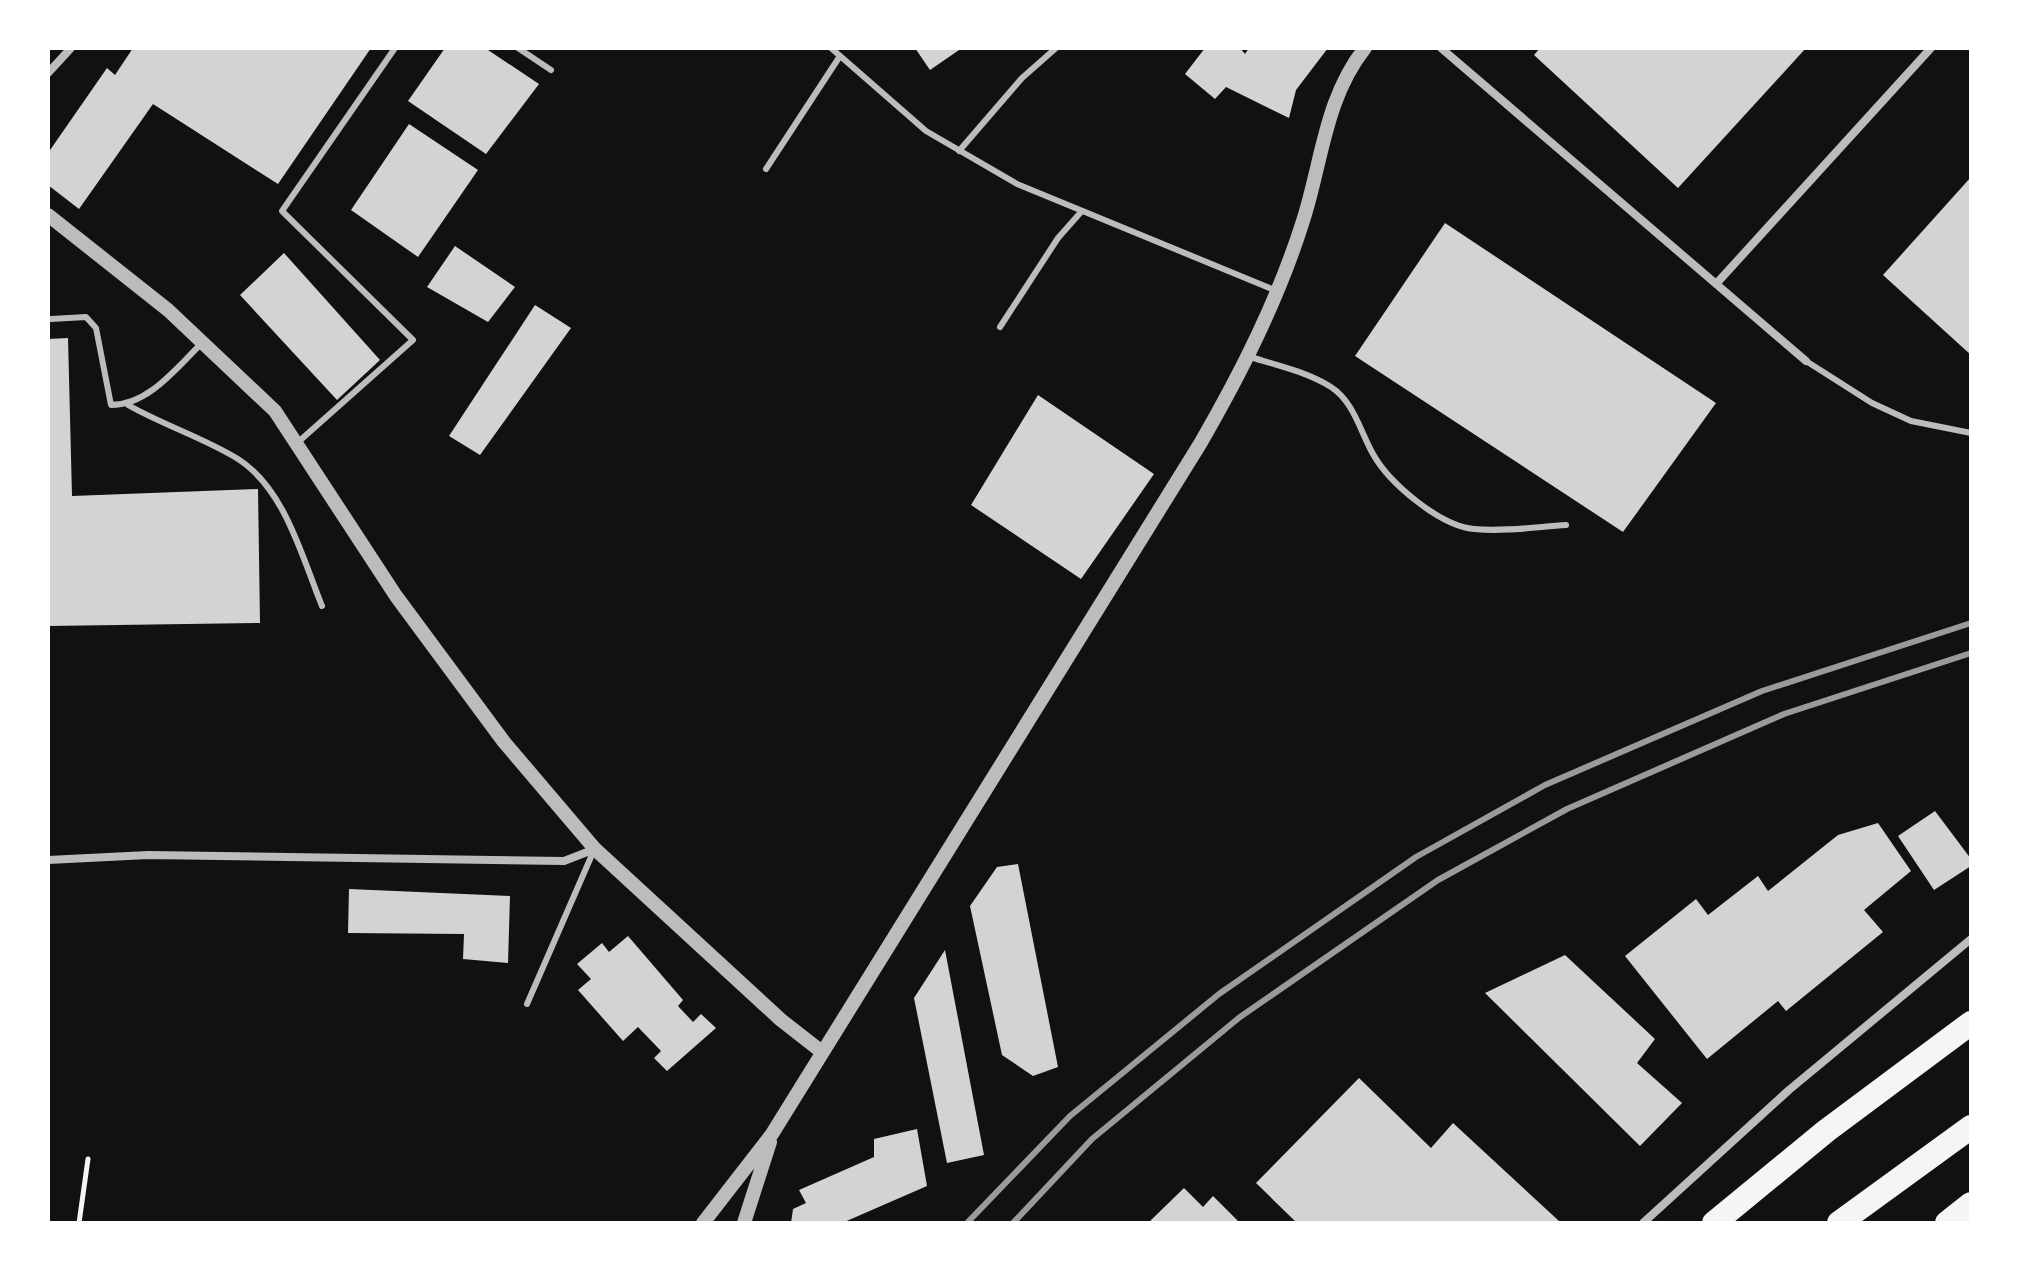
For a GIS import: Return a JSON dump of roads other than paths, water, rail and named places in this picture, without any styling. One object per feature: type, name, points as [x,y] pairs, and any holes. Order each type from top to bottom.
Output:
[{"type":"highway","points":[[1714,1223],[1826,1131],[1971,1023]]},
{"type":"highway","points":[[1839,1223],[1971,1127]]},
{"type":"highway","points":[[1947,1223],[1971,1204]]},
{"type":"street","points":[[48,73],[71,48]]},
{"type":"street","points":[[703,1223],[772,1134],[1250,357],[1304,220],[1331,111],[1354,61],[1365,48]]},
{"type":"street","points":[[1441,48],[1806,361]]},
{"type":"street","points":[[1716,284],[1931,48]]},
{"type":"street","points":[[48,215],[168,310],[275,411],[422,629],[504,742],[595,849],[781,1020],[822,1052]]},
{"type":"street","points":[[48,860],[148,855],[564,861],[595,849]]},
{"type":"street","points":[[1643,1223],[1789,1090],[1971,939]]},
{"type":"street","points":[[744,1223],[772,1134]]},
{"type":"lane","points":[[296,444],[413,340],[282,211],[395,48]]},
{"type":"lane","points":[[518,48],[551,70]]},
{"type":"lane","points":[[831,48],[926,131],[1017,184],[1277,291]]},
{"type":"lane","points":[[959,151],[1022,78],[1056,48]]},
{"type":"lane","points":[[766,169],[840,56]]},
{"type":"lane","points":[[1000,327],[1058,238],[1081,212]]},
{"type":"lane","points":[[51,319],[86,317],[96,328],[111,405],[128,405],[239,460],[276,497],[322,606]]},
{"type":"lane","points":[[128,405],[147,394],[203,342]]},
{"type":"lane","points":[[1250,357],[1300,372],[1333,388],[1355,415],[1374,456],[1408,494],[1440,516],[1471,529],[1566,525]]},
{"type":"lane","points":[[1806,361],[1872,403],[1911,421],[1971,433]]},
{"type":"lane","points":[[527,1004],[595,849]]},
{"type":"railway","points":[[967,1223],[1070,1116],[1219,994],[1416,857],[1545,785],[1762,691],[1971,623]]},
{"type":"railway","points":[[1013,1223],[1092,1139],[1240,1017],[1438,880],[1567,809],[1784,714],[1971,653]]}]
